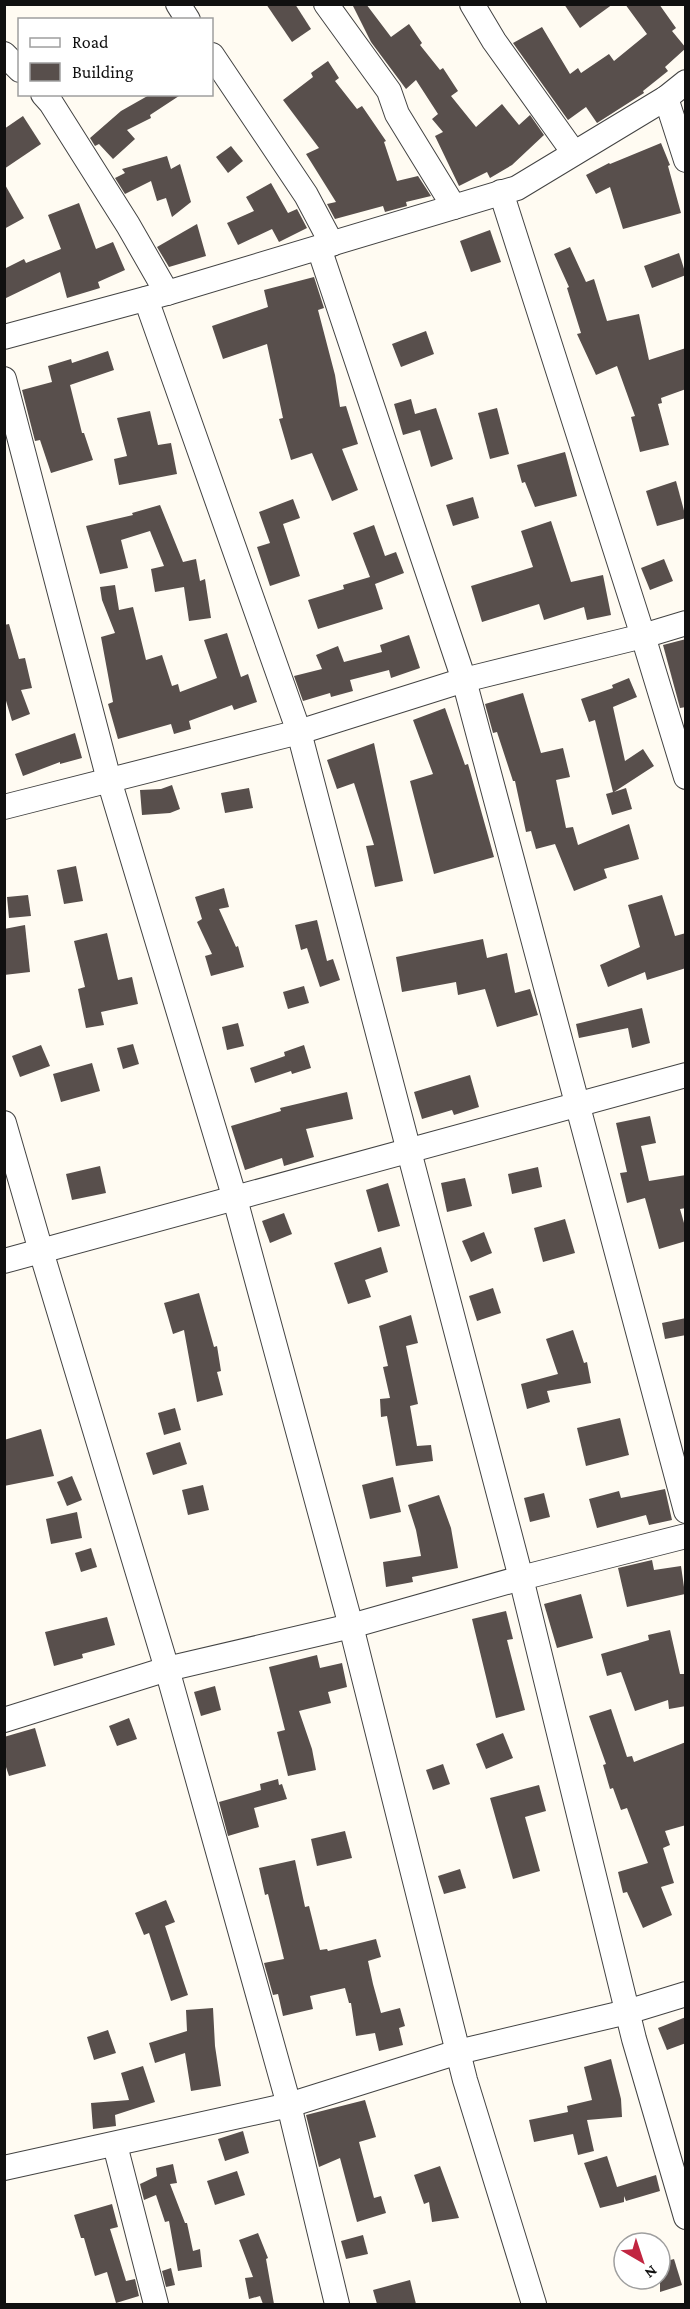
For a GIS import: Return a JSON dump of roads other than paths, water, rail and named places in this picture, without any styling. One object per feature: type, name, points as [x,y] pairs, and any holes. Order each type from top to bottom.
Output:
[{"type":"street","points":[[178,4],[187,18]]},
{"type":"street","points":[[326,4],[389,91],[397,114],[454,207]]},
{"type":"street","points":[[472,4],[494,41],[574,153]]},
{"type":"street","points":[[4,54],[18,68]]},
{"type":"street","points":[[213,57],[306,195],[326,246],[464,680],[686,1511]]},
{"type":"street","points":[[4,337],[156,296],[517,188],[666,98],[686,82]]},
{"type":"street","points":[[45,96],[128,225],[156,296],[299,732],[521,1578],[627,2012],[686,2217]]},
{"type":"street","points":[[666,98],[686,160]]},
{"type":"street","points":[[501,192],[686,777]]},
{"type":"street","points":[[4,379],[109,780],[235,1199],[351,1626],[458,2052],[534,2304]]},
{"type":"street","points":[[4,807],[299,732],[464,680],[643,636],[686,623]]},
{"type":"street","points":[[4,1261],[686,1075]]},
{"type":"street","points":[[4,1124],[167,1669],[289,2105],[337,2304]]},
{"type":"street","points":[[4,1720],[167,1669],[351,1626],[521,1578],[686,1536]]},
{"type":"street","points":[[4,2168],[289,2105],[458,2052],[627,2012],[686,1994]]},
{"type":"street","points":[[115,2145],[156,2304]]}]
